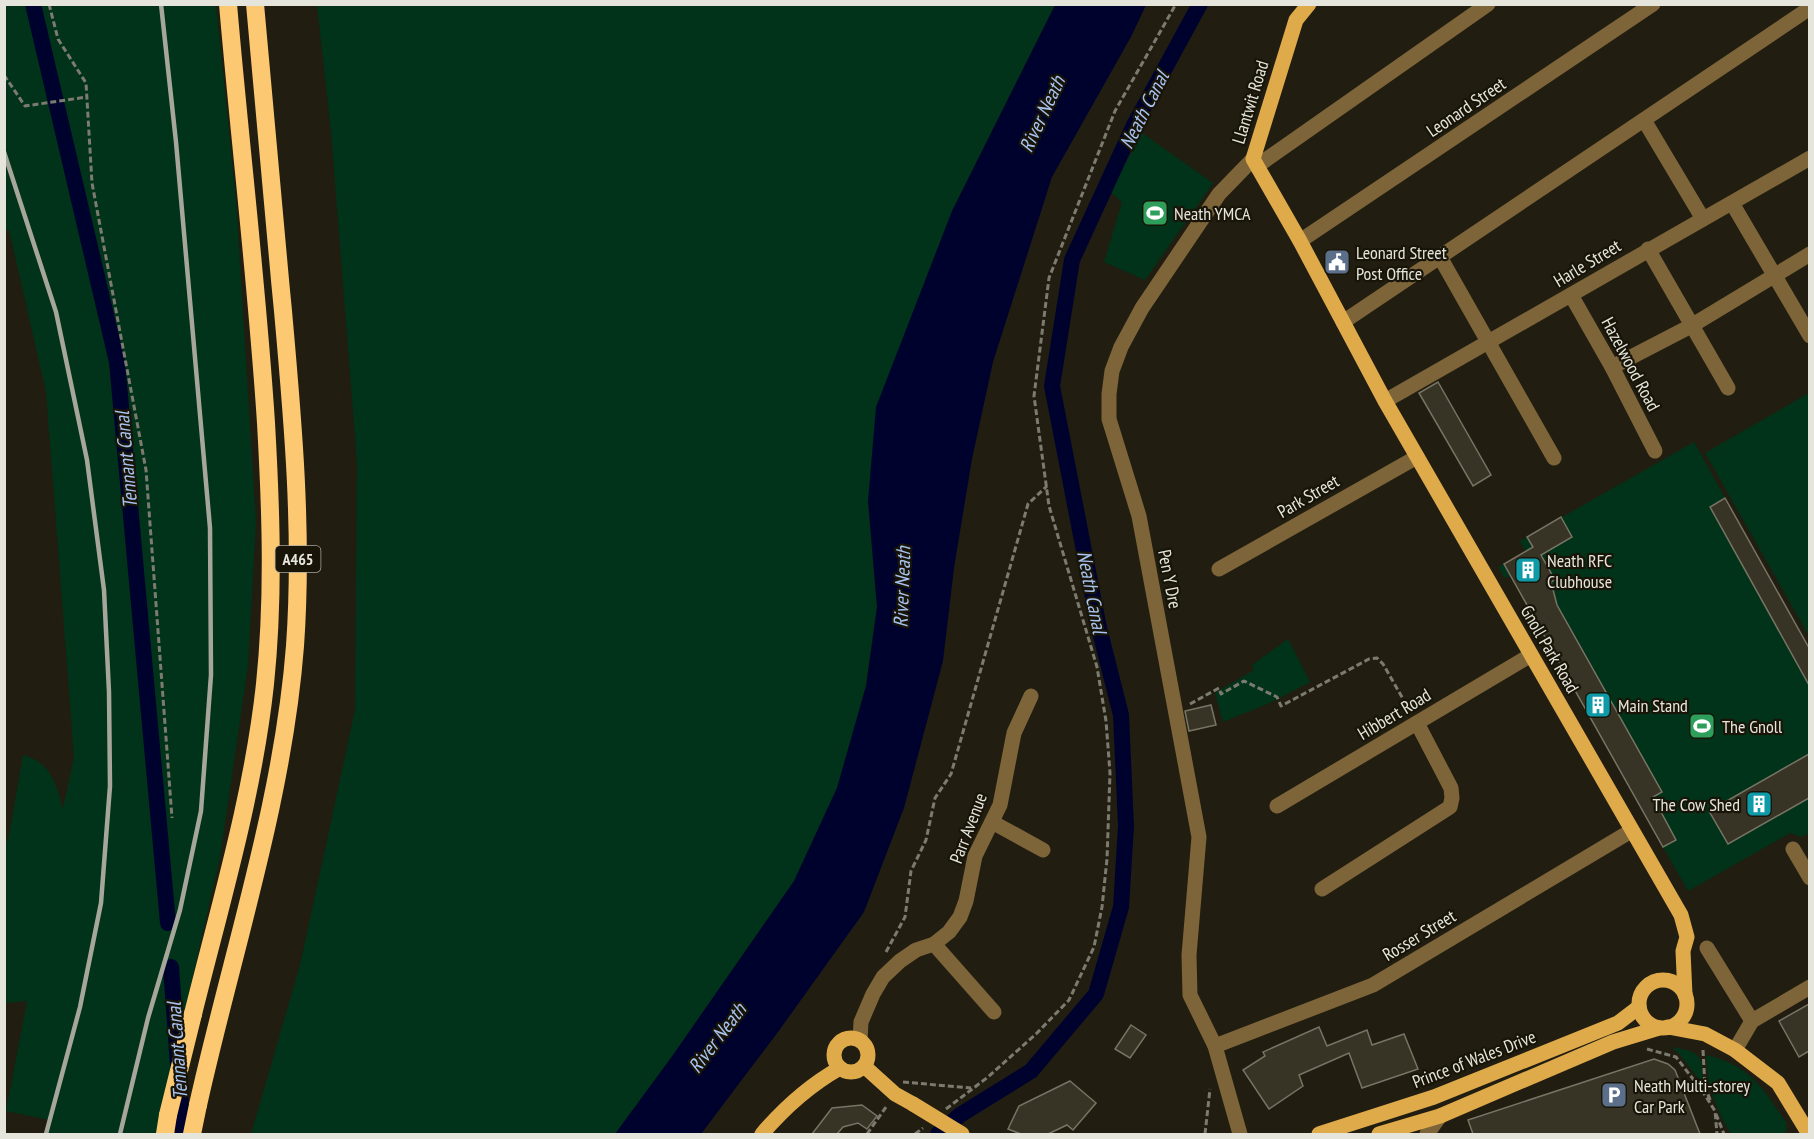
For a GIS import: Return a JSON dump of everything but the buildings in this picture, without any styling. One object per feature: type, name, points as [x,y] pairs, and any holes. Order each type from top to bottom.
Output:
[{"type":"highway","name":"A465","points":[[165,1134],[254,755],[265,684],[271,597],[269,477],[262,360],[228,4]]},
{"type":"highway","name":"A465","points":[[192,1134],[244,921],[276,776],[295,645],[298,554],[294,437],[255,4]]},
{"type":"main road","name":"Llantwit Road","points":[[1300,241],[1255,162],[1296,20],[1309,4]]},
{"type":"main road","name":"Gnoll Park Road","points":[[1300,241],[1385,401],[1681,915],[1687,938],[1683,951],[1686,1000],[1705,1034]]},
{"type":"main road","points":[[1660,979],[1683,951]]},
{"type":"main road","points":[[1664,1027],[1675,1024],[1681,1019],[1686,1000],[1682,989],[1676,983],[1660,979],[1646,986],[1639,999],[1641,1014],[1646,1021],[1652,1025],[1705,1034],[1735,1050],[1778,1083],[1809,1134]]},
{"type":"main road","name":"Prince of Wales Drive","points":[[1319,1134],[1434,1097],[1618,1023],[1639,1007]]},
{"type":"main road","name":"Prince of Wales Drive","points":[[1379,1134],[1422,1131],[1440,1116],[1613,1042],[1664,1027]]},
{"type":"main road","points":[[849,1038],[860,1040],[868,1055],[864,1066],[850,1072],[840,1068],[834,1058],[839,1043],[849,1038]]},
{"type":"main road","points":[[864,1066],[913,1104],[962,1134]]},
{"type":"main road","points":[[762,1134],[779,1115],[817,1081],[840,1068]]},
{"type":"street","name":"Pen Y Dre","points":[[1240,1134],[1215,1046],[1190,995],[1190,955],[1199,837],[1139,516],[1109,419],[1112,371],[1121,347],[1142,308],[1219,194],[1255,162],[1488,4]]},
{"type":"street","name":"Leonard Street","points":[[1300,241],[1653,4]]},
{"type":"street","points":[[1343,322],[1809,8]]},
{"type":"street","points":[[1644,120],[1703,219]]},
{"type":"street","name":"Harle Street","points":[[1385,401],[1809,159]]},
{"type":"street","points":[[1732,203],[1809,336]]},
{"type":"street","points":[[1648,249],[1728,388]]},
{"type":"street","points":[[1612,367],[1691,326],[1809,254]]},
{"type":"street","points":[[1440,257],[1554,458]]},
{"type":"street","name":"Hazelwood Road","points":[[1571,295],[1612,367],[1655,451]]},
{"type":"street","name":"Park Street","points":[[1219,569],[1417,457]]},
{"type":"street","name":"Hibbert Road","points":[[1277,806],[1531,655]]},
{"type":"street","name":"Parr Avenue","points":[[860,1040],[861,1022],[883,977],[908,956],[934,944],[949,932],[960,917],[966,901],[975,856],[1000,805],[1014,733],[1032,696]]},
{"type":"street","points":[[1322,889],[1450,807],[1451,788],[1417,723]]},
{"type":"street","points":[[992,822],[1043,850]]},
{"type":"street","name":"Rosser Street","points":[[1215,1046],[1373,985],[1631,831]]},
{"type":"street","points":[[1793,849],[1809,878]]},
{"type":"street","points":[[934,944],[994,1012]]},
{"type":"street","points":[[1707,948],[1752,1021]]},
{"type":"street","points":[[1735,1050],[1752,1021],[1809,987]]},
{"type":"path","points":[[49,4],[58,39],[86,83],[92,183],[146,470],[172,818]]},
{"type":"path","points":[[945,1110],[1004,1063],[1069,1000],[1094,947],[1102,907],[1107,859],[1110,773],[1106,721],[1097,667],[1049,506],[1034,396],[1049,278],[1115,111],[1176,4]]},
{"type":"path","points":[[4,75],[26,106],[87,97]]},
{"type":"path","points":[[884,956],[905,917],[911,871],[926,840],[935,798],[951,774],[1028,504],[1047,486]]},
{"type":"path","points":[[1175,713],[1219,688],[1221,694],[1244,681],[1277,697],[1281,706],[1369,658],[1377,658],[1383,664],[1417,723]]},
{"type":"path","points":[[1705,1034],[1702,1056],[1705,1087],[1724,1134]]},
{"type":"path","points":[[1644,1048],[1676,1057],[1715,1111],[1717,1134]]},
{"type":"path","points":[[1205,1134],[1211,1079]]},
{"type":"path","points":[[867,1134],[904,1081],[973,1088]]},
{"type":"path","points":[[915,1134],[930,1122]]},
{"type":"green space","points":[[5,5],[216,5],[236,200],[256,522],[248,666],[220,857],[157,1134],[47,1134],[50,1120],[6,1111],[27,1001],[5,1003],[4,841],[8,841],[23,755],[40,763],[51,775],[63,809],[74,757],[46,392],[9,230],[5,231]]},
{"type":"green space","points":[[317,5],[1055,5],[952,211],[868,501],[877,607],[866,686],[837,788],[794,881],[615,1134],[251,1134],[300,965],[355,710],[357,462],[331,132]]},
{"type":"green space","name":"Neath YMCA","points":[[1142,133],[1213,183],[1145,280],[1104,262],[1122,202],[1110,192]]},
{"type":"green space","points":[[1809,393],[1809,636],[1705,453]]},
{"type":"green space","name":"The Gnoll","points":[[1694,442],[1809,648],[1809,833],[1802,837],[1790,833],[1688,891],[1510,576],[1505,578],[1498,567],[1526,552],[1520,541]]},
{"type":"green space","points":[[1288,639],[1310,682],[1272,702],[1223,722],[1215,693],[1254,670],[1252,665]]},
{"type":"green space","points":[[1672,1047],[1690,1051],[1699,1057],[1704,1086],[1680,1055]]},
{"type":"green space","points":[[1706,1055],[1733,1065],[1752,1078],[1786,1122],[1785,1134],[1731,1134],[1720,1115],[1713,1096]]},
{"type":"water","name":"River Neath","points":[[1055,5],[1146,5],[1132,35],[1052,177],[993,362],[972,459],[954,568],[943,661],[904,808],[864,912],[701,1134],[615,1134],[794,881],[837,788],[866,686],[877,607],[868,501],[876,407],[952,211]]},
{"type":"waterway","name":"Tennant Canal","points":[[33,4],[117,362],[168,923]]},
{"type":"waterway","name":"Neath Canal","points":[[938,1134],[960,1115],[1031,1071],[1096,994],[1121,907],[1126,826],[1121,715],[1099,628],[1052,386],[1072,260],[1134,125],[1200,4]]},
{"type":"waterway","name":"Tennant Canal","points":[[171,967],[183,1134]]},
{"type":"railway","points":[[120,1134],[148,1018],[180,910],[201,811],[211,675],[210,528],[176,142],[161,4]]},
{"type":"railway","points":[[4,152],[56,312],[87,460],[104,590],[109,692],[110,786],[101,903],[80,1007],[46,1134]]},
{"type":"place","name":"Neath YMCA","points":[[1155,213]]},
{"type":"place","name":"Leonard Street Post Office","points":[[1337,262]]},
{"type":"place","name":"Neath RFC Clubhouse","points":[[1528,570]]},
{"type":"place","name":"Main Stand","points":[[1598,705]]},
{"type":"place","name":"The Gnoll","points":[[1702,726]]},
{"type":"place","name":"The Cow Shed","points":[[1759,804]]},
{"type":"place","name":"Neath Multi-storey Car Park","points":[[1614,1095]]}]
